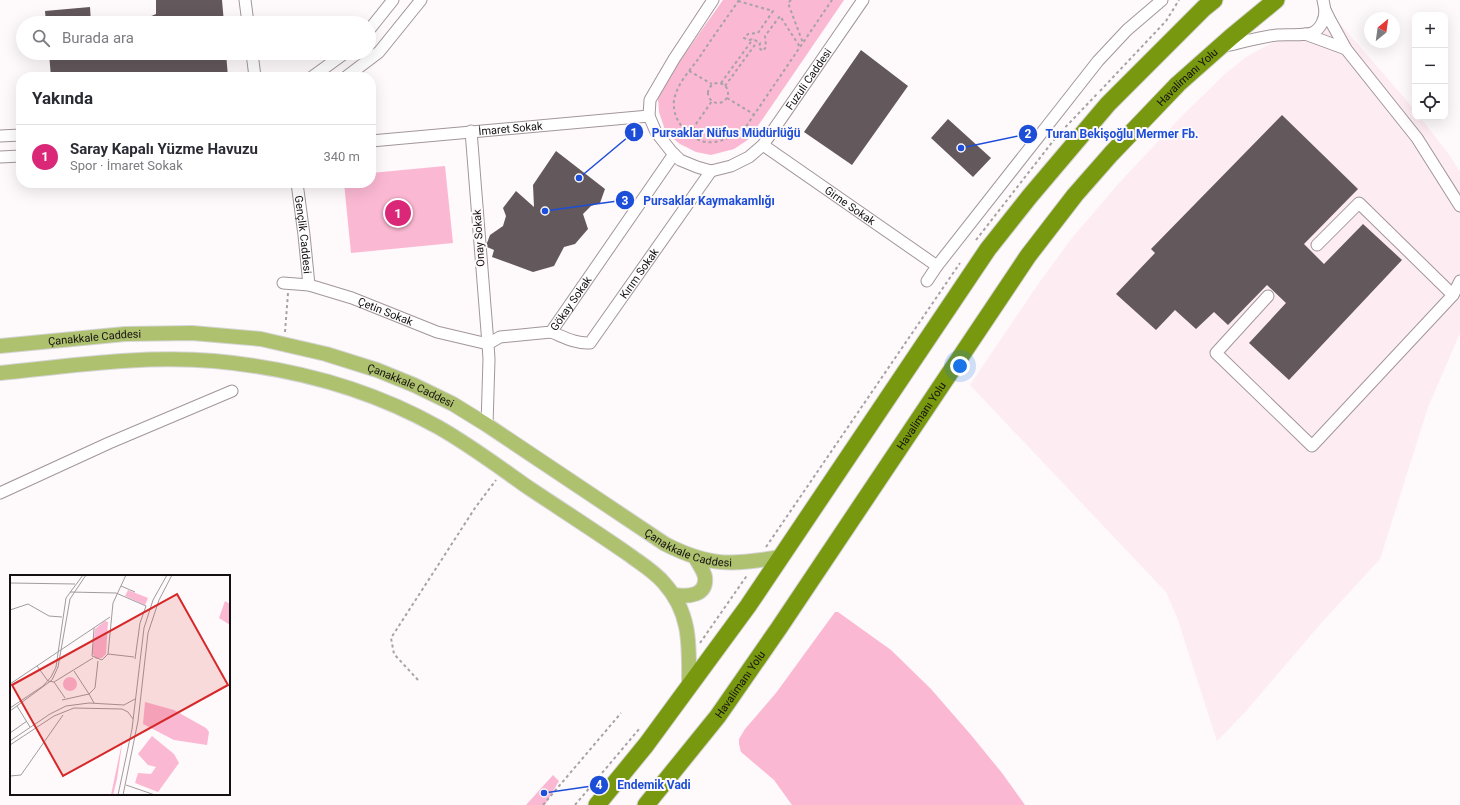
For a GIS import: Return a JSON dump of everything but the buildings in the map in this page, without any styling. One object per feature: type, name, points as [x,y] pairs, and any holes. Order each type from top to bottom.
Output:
[{"type":"highway","points":[[597,805],[646,745],[748,606],[988,249],[1030,196],[1108,104],[1204,8],[1214,0]]},
{"type":"highway","name":"Havalimanı Yolu","points":[[646,805],[718,716],[779,628],[1028,256],[1075,195],[1111,154],[1178,84],[1276,0]]},
{"type":"main road","name":"Çanakkale Caddesi","points":[[0,346],[125,334],[171,332],[236,336],[284,344],[326,354],[389,375],[453,404],[487,425],[665,544],[695,558],[737,564],[780,558]]},
{"type":"main road","points":[[0,373],[133,361],[207,360],[282,370],[336,384],[405,411],[453,436],[628,554],[664,582],[674,595],[685,618],[688,631],[689,687]]},
{"type":"main road","points":[[674,595],[685,597],[696,595],[702,591],[705,576],[695,558]]},
{"type":"street","points":[[245,0],[247,16]]},
{"type":"street","points":[[376,21],[393,0]]},
{"type":"street","points":[[376,54],[421,0]]},
{"type":"street","points":[[711,171],[680,160],[674,154],[656,132],[650,116],[650,100],[713,0]]},
{"type":"street","name":"Fuzuli Caddesi","points":[[711,171],[731,166],[749,157],[763,145],[863,0]]},
{"type":"street","points":[[927,281],[936,266],[1098,61],[1127,30],[1162,0]]},
{"type":"street","points":[[1219,48],[1276,35],[1312,33],[1325,18],[1324,5]]},
{"type":"street","points":[[1324,5],[1346,49],[1417,138],[1460,206]]},
{"type":"street","points":[[1305,34],[1346,49]]},
{"type":"street","points":[[253,60],[254,72]]},
{"type":"street","points":[[319,72],[335,60]]},
{"type":"street","points":[[353,72],[368,60]]},
{"type":"street","name":"İmaret Sokak","points":[[376,140],[650,116]]},
{"type":"street","name":"Onay Sokak","points":[[471,131],[488,344]]},
{"type":"street","points":[[0,136],[16,135]]},
{"type":"street","name":"Girne Sokak","points":[[763,145],[936,266]]},
{"type":"street","name":"Gökay Sokak","points":[[488,344],[500,336],[552,332],[674,154]]},
{"type":"street","points":[[0,157],[16,156]]},
{"type":"street","name":"Kırım Sokak","points":[[552,332],[573,341],[590,343],[711,171]]},
{"type":"street","name":"Gençlik Caddesi","points":[[298,188],[304,235],[308,286]]},
{"type":"street","points":[[1317,245],[1359,203],[1453,295]]},
{"type":"street","points":[[1268,296],[1216,353],[1312,446],[1453,295],[1460,280]]},
{"type":"street","name":"Çetin Sokak","points":[[286,284],[308,286],[352,298],[437,332],[488,344]]},
{"type":"street","points":[[487,425],[488,344]]},
{"type":"street","points":[[0,493],[109,443],[232,390]]},
{"type":"path","points":[[800,47],[780,16],[764,36],[766,47],[763,51],[759,48],[760,43],[753,39],[749,40],[744,38],[748,34],[758,32],[773,11],[739,0],[689,71],[674,98],[675,115],[679,123],[689,134],[704,142],[722,140],[741,131],[755,115],[832,0]]},
{"type":"path","points":[[791,0],[788,3],[803,43]]},
{"type":"path","points":[[721,83],[753,39]]},
{"type":"path","points":[[725,86],[757,42]]},
{"type":"path","points":[[689,71],[712,84]]},
{"type":"path","points":[[718,82],[721,83],[728,90],[727,98],[718,103],[712,101],[708,96],[708,93],[712,84],[718,82]]},
{"type":"path","points":[[727,98],[755,115]]},
{"type":"path","points":[[689,134],[712,101]]},
{"type":"path","points":[[284,344],[286,284]]},
{"type":"path","points":[[418,680],[394,654],[391,638],[406,617],[475,508],[496,480]]},
{"type":"path","points":[[543,805],[620,713]]},
{"type":"shaded area","points":[[723,0],[844,0],[749,139],[734,149],[711,155],[696,152],[680,144],[666,133],[659,112],[658,99],[664,83]]},
{"type":"shaded area","points":[[1335,18],[1412,107],[1412,120],[1422,120],[1450,156],[1460,172],[1460,333],[1428,407],[1380,559],[1322,622],[1246,711],[1217,741],[1177,617],[1166,592],[970,385],[1039,283],[1072,238],[1120,182],[1182,116],[1224,75],[1246,57],[1272,43],[1290,40]]},
{"type":"shaded area","points":[[445,166],[453,243],[351,253],[344,188],[376,188],[376,173]]},
{"type":"shaded area","points":[[835,612],[838,612],[891,650],[931,689],[1002,773],[1025,805],[792,805],[774,780],[741,752],[739,739],[745,729],[776,693]]},
{"type":"shaded area","points":[[553,775],[559,781],[545,805],[526,805]]},
{"type":"place","name":"Turan Bekişoğlu Mermer Fb.","points":[[961,148]]},
{"type":"place","name":"Pursaklar Nüfus Müdürlüğü","points":[[579,178]]},
{"type":"place","name":"Pursaklar Kaymakamlığı","points":[[545,211]]},
{"type":"place","name":"Saray Kapalı Yüzme Havuzu","points":[[398,213]]},
{"type":"place","name":"Endemik Vadi","points":[[544,793]]}]
